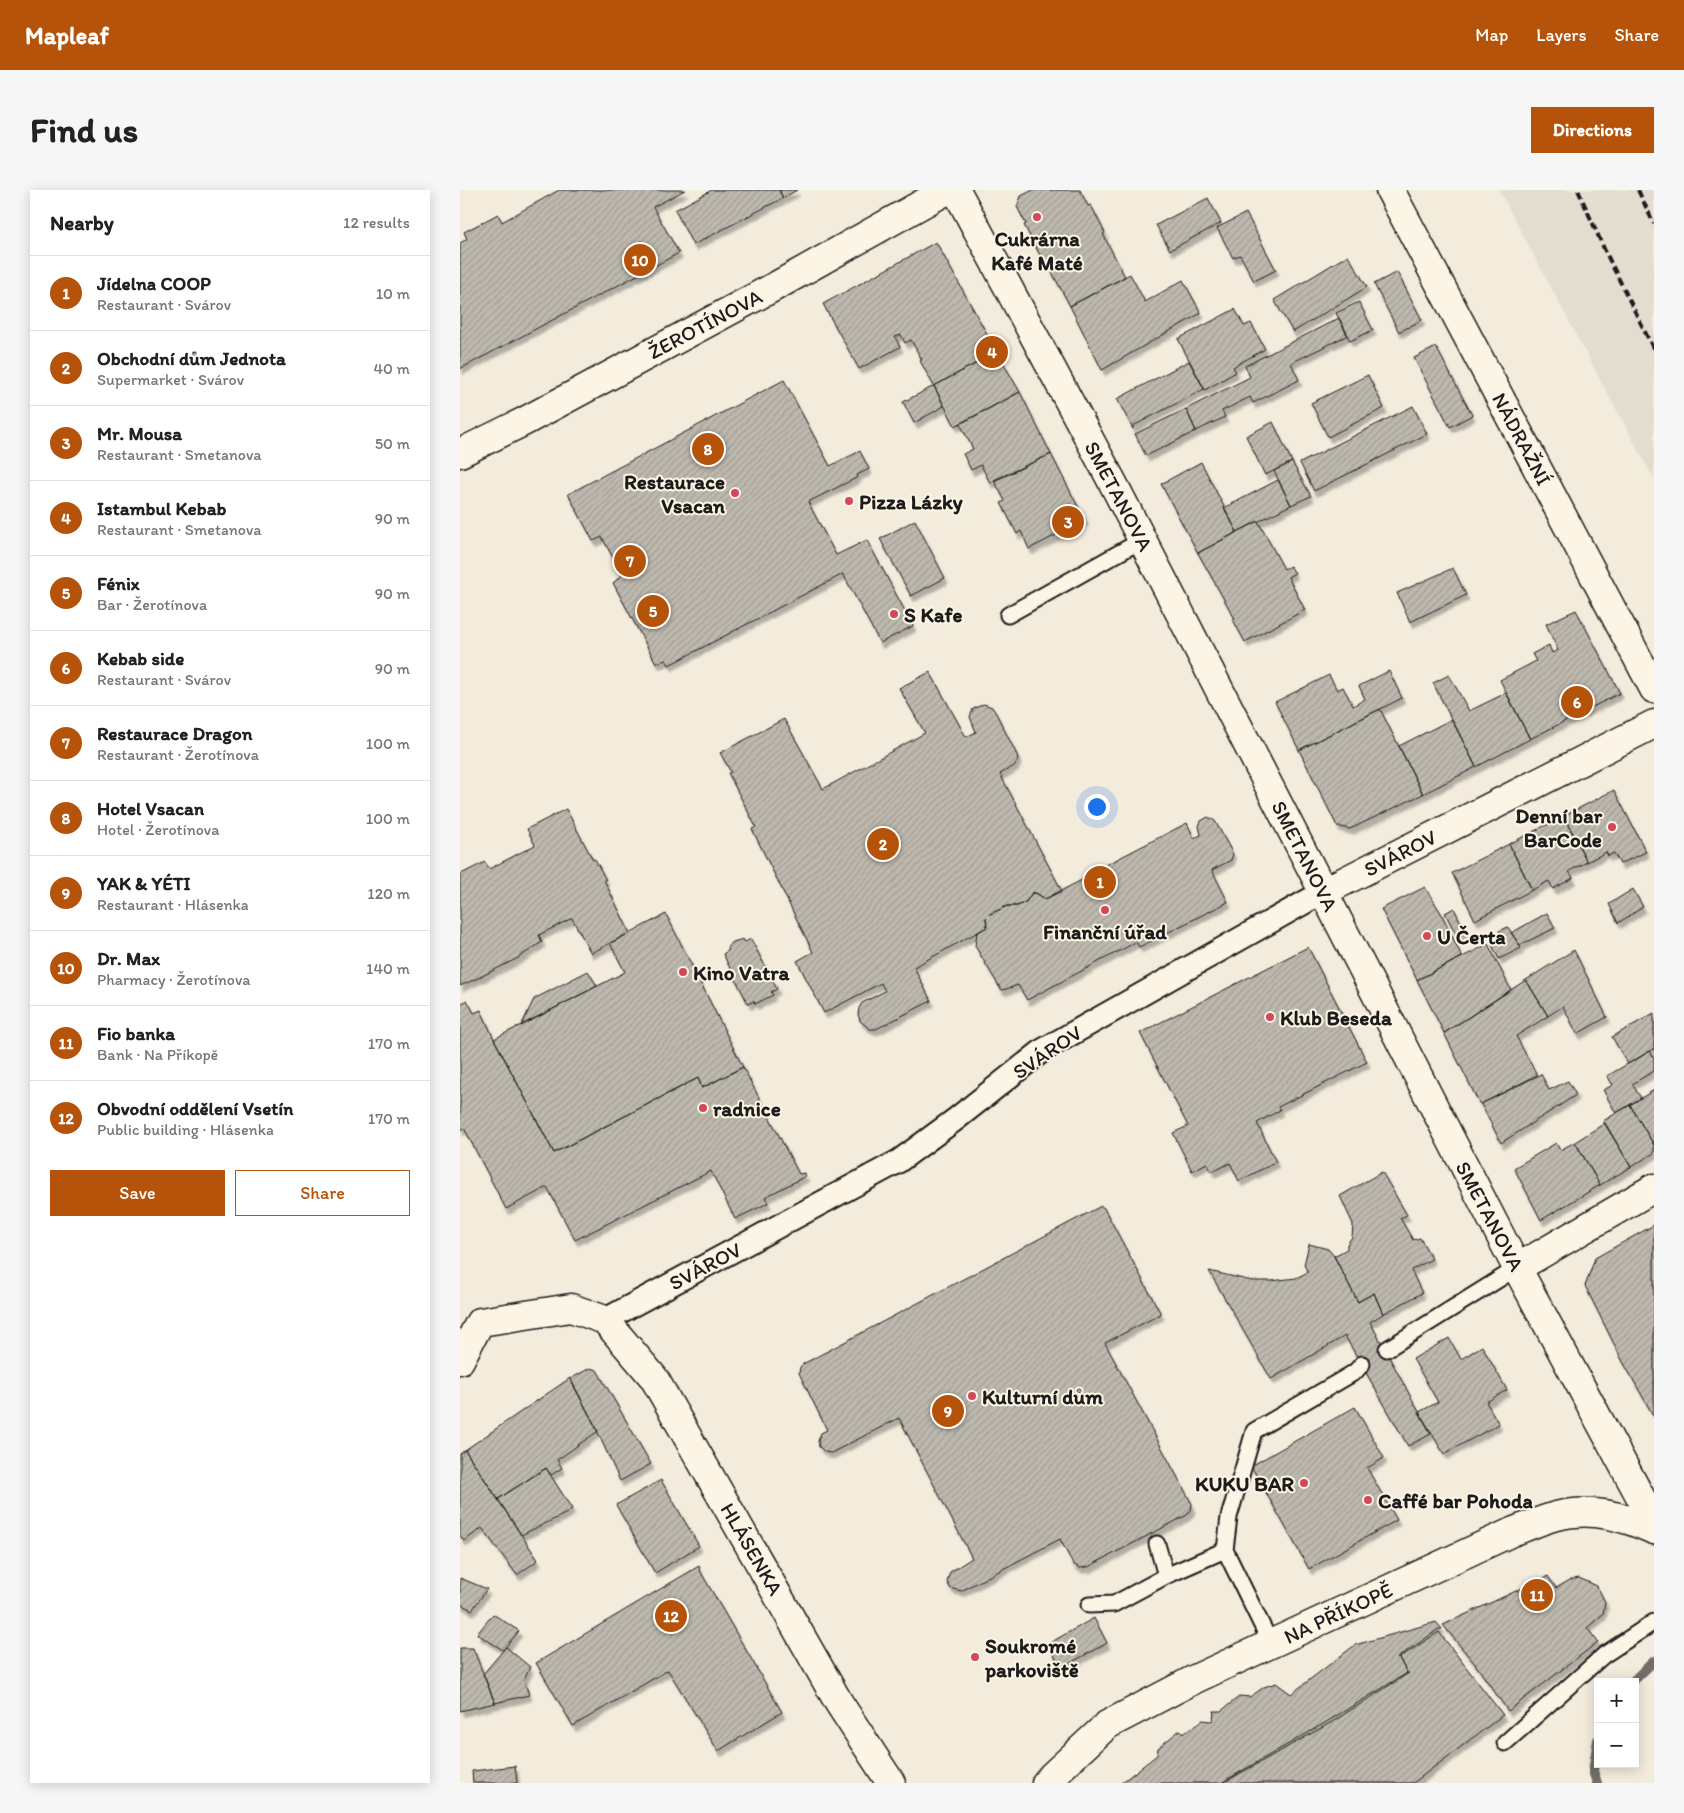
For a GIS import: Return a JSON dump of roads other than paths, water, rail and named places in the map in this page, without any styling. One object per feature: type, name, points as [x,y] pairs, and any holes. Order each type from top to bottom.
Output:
[{"type":"street","name":"ŽEROTÍNOVA","points":[[460,453],[525,421],[785,281],[947,190]]},
{"type":"street","name":"SMETANOVA","points":[[956,190],[1142,540],[1517,1268],[1654,1522]]},
{"type":"street","name":"NÁDRAŽNÍ","points":[[1390,190],[1654,689]]},
{"type":"street","name":"SVÁROV","points":[[605,1320],[899,1161],[956,1119],[1043,1050],[1323,892],[1654,724]]},
{"type":"street","points":[[1517,1268],[1654,1188]]},
{"type":"street","points":[[460,1360],[470,1318],[571,1308],[605,1320]]},
{"type":"street","name":"HLÁSENKA","points":[[605,1320],[654,1378],[839,1703],[892,1783]]},
{"type":"street","name":"NA PŘÍKOPĚ","points":[[1046,1783],[1107,1725],[1195,1679],[1512,1532],[1556,1516],[1585,1512],[1601,1513],[1630,1520],[1654,1530]]},
{"type":"lane","points":[[1008,614],[1142,540]]},
{"type":"lane","points":[[1387,1349],[1517,1268]]},
{"type":"lane","points":[[1271,1644],[1225,1550],[1229,1517],[1254,1431],[1354,1372],[1362,1364]]},
{"type":"lane","points":[[1157,1544],[1166,1576]]},
{"type":"lane","points":[[1088,1605],[1114,1604],[1166,1576],[1225,1550]]},
{"type":"lane","points":[[1505,1743],[1604,1655],[1654,1622]]},
{"type":"waterway","points":[[1636,1678],[1654,1661]]},
{"type":"waterway","points":[[1594,1765],[1593,1771],[1597,1783]]},
{"type":"railway","points":[[1578,190],[1605,251],[1654,350]]},
{"type":"railway","points":[[1638,190],[1654,224]]},
{"type":"place","name":"Cukrárna Kafé Maté","points":[[1037,217]]},
{"type":"place","name":"Dr. Max","points":[[640,260]]},
{"type":"place","name":"Istambul Kebab","points":[[992,352]]},
{"type":"place","name":"Hotel Vsacan","points":[[708,449]]},
{"type":"place","name":"Restaurace Vsacan","points":[[735,493]]},
{"type":"place","name":"Pizza Lázky","points":[[849,501]]},
{"type":"place","name":"Mr. Mousa","points":[[1068,522]]},
{"type":"place","name":"Restaurace Dragon","points":[[630,561]]},
{"type":"place","name":"Fénix","points":[[653,611]]},
{"type":"place","name":"S Kafe","points":[[894,614]]},
{"type":"place","name":"Kebab side","points":[[1577,702]]},
{"type":"place","name":"Denní bar BarCode","points":[[1612,827]]},
{"type":"place","name":"Obchodní dům Jednota","points":[[883,844]]},
{"type":"place","name":"Jídelna COOP","points":[[1100,882]]},
{"type":"place","name":"Finanční úřad","points":[[1105,910]]},
{"type":"place","name":"U Čerta","points":[[1427,936]]},
{"type":"place","name":"Kino Vatra","points":[[683,972]]},
{"type":"place","name":"Klub Beseda","points":[[1270,1017]]},
{"type":"place","name":"radnice","points":[[703,1108]]},
{"type":"place","name":"Kulturní dům","points":[[972,1396]]},
{"type":"place","name":"YAK & YÉTI","points":[[948,1411]]},
{"type":"place","name":"KUKU BAR","points":[[1304,1483]]},
{"type":"place","name":"Caffé bar Pohoda","points":[[1368,1500]]},
{"type":"place","name":"Fio banka","points":[[1537,1595]]},
{"type":"place","name":"Obvodní oddělení Vsetín","points":[[671,1616]]},
{"type":"place","name":"Soukromé parkoviště","points":[[975,1657]]}]
